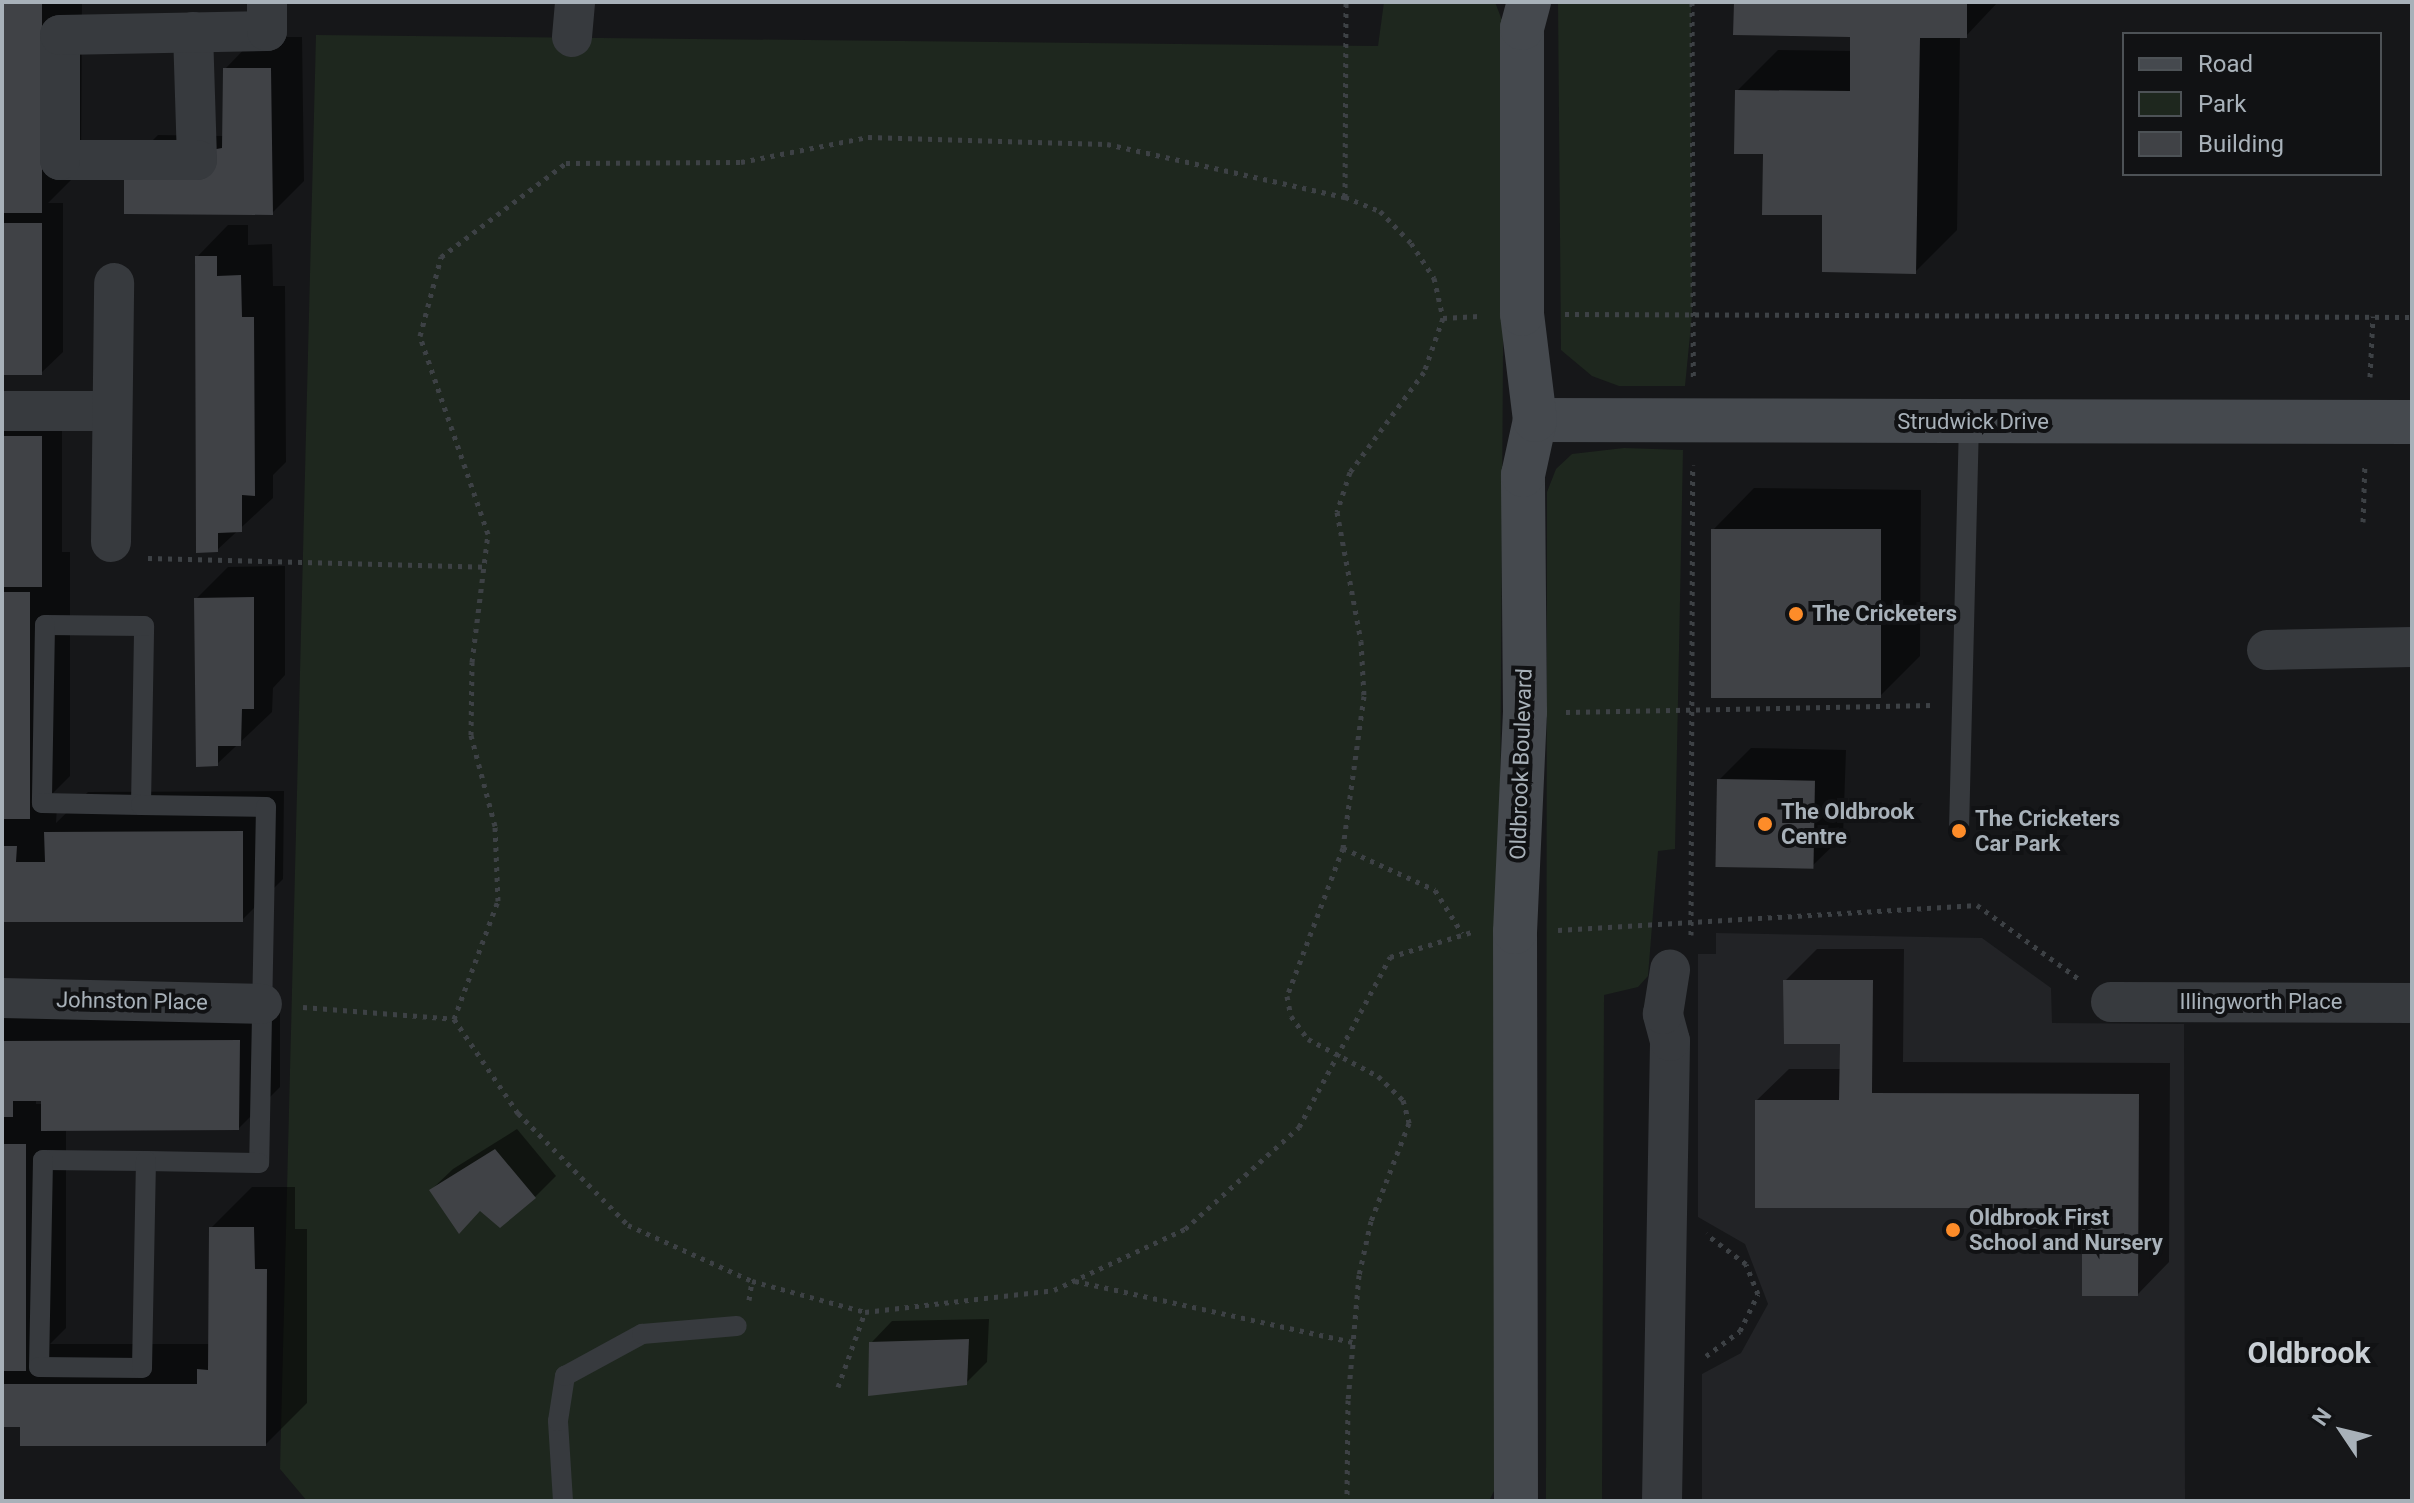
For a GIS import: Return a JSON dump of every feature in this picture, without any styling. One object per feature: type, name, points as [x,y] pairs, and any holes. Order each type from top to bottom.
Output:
[{"type":"street","points":[[193,32],[197,160],[60,160],[60,35],[193,32],[267,31],[267,2]]},
{"type":"street","name":"Oldbrook Boulevard","points":[[1516,1501],[1515,932],[1525,712],[1523,475],[1535,420],[1522,314],[1521,11]]},
{"type":"street","points":[[111,542],[114,283]]},
{"type":"street","points":[[2,411],[112,411]]},
{"type":"street","name":"Strudwick Drive","points":[[1535,420],[2412,422]]},
{"type":"street","points":[[2267,650],[2412,647]]},
{"type":"street","points":[[1662,1501],[1670,1041],[1663,1014],[1680,954]]},
{"type":"street","name":"Johnston Place","points":[[2,998],[262,1004]]},
{"type":"street","name":"Illingworth Place","points":[[2111,1002],[2412,1003]]},
{"type":"lane","points":[[1959,831],[1965,705],[1969,422]]},
{"type":"lane","points":[[141,805],[144,626],[45,625],[42,803],[141,805],[266,807],[259,1163],[146,1161],[43,1160],[39,1367],[142,1368],[146,1161]]},
{"type":"lane","points":[[563,1501],[558,1421],[565,1376],[642,1334],[737,1326]]},
{"type":"path","points":[[1345,197],[1346,2]]},
{"type":"path","points":[[1680,954],[1692,923],[1692,2]]},
{"type":"path","points":[[454,1019],[498,901],[495,826],[471,735],[472,662],[487,567],[488,534],[420,336],[441,257],[566,163],[741,162],[868,137],[1107,144],[1345,197],[1380,211],[1411,243],[1434,278],[1443,318],[1424,372],[1350,472],[1337,512],[1361,641],[1364,696],[1343,848],[1287,996],[1291,1016],[1308,1039],[1378,1076],[1403,1100],[1409,1123],[1371,1221],[1352,1342],[1347,1501]]},
{"type":"path","points":[[1522,314],[2412,317]]},
{"type":"path","points":[[111,542],[123,557],[487,567]]},
{"type":"path","points":[[1525,712],[1965,705]]},
{"type":"path","points":[[1343,848],[1435,890],[1462,933]]},
{"type":"path","points":[[454,1019],[518,1113],[628,1225],[752,1281],[865,1312],[1054,1290],[1185,1229],[1299,1127],[1390,957],[1462,933],[1692,923],[1977,905],[2111,1002]]},
{"type":"path","points":[[262,1004],[454,1019]]},
{"type":"path","points":[[1699,1230],[1746,1264],[1758,1294],[1740,1331],[1701,1359]]},
{"type":"path","points":[[1074,1280],[1352,1342]]},
{"type":"path","points":[[838,1387],[865,1312]]},
{"type":"shaded area","name":"Oldbrook First School and Nursery","points":[[1716,933],[1982,938],[2051,988],[2052,1023],[2184,1024],[2185,1501],[1702,1501],[1702,1374],[1741,1353],[1768,1304],[1745,1244],[1698,1217],[1698,954],[1716,954]]},
{"type":"green space","points":[[1384,2],[1495,2],[1505,28],[1496,1487],[1489,1501],[307,1501],[280,1469],[316,35],[1378,46]]},
{"type":"green space","points":[[1558,2],[1691,2],[1692,315],[1685,386],[1619,386],[1592,376],[1561,350]]},
{"type":"green space","points":[[1624,448],[1683,450],[1675,849],[1658,851],[1648,976],[1638,987],[1604,995],[1602,1501],[1546,1501],[1547,492],[1556,469],[1572,454]]},
{"type":"building","points":[[2,2],[42,2],[42,213],[2,213]]},
{"type":"building","points":[[1734,2],[1967,2],[1967,38],[1920,38],[1916,274],[1822,272],[1822,215],[1762,215],[1763,154],[1734,154],[1735,90],[1850,91],[1850,37],[1733,35]]},
{"type":"building","points":[[223,68],[271,68],[273,215],[124,214],[124,166],[222,148]]},
{"type":"building","points":[[2,223],[42,223],[42,375],[2,375]]},
{"type":"building","points":[[195,256],[217,256],[217,276],[241,275],[242,317],[254,317],[255,496],[242,495],[242,532],[218,533],[218,552],[196,553]]},
{"type":"building","points":[[2,436],[42,436],[42,587],[2,587]]},
{"type":"building","name":"The Cricketers","points":[[1711,529],[1881,529],[1881,698],[1711,698]]},
{"type":"building","points":[[2,592],[30,592],[30,819],[2,819]]},
{"type":"building","points":[[254,597],[254,709],[242,709],[241,746],[218,746],[218,766],[196,767],[194,598]]},
{"type":"building","name":"The Oldbrook Centre","points":[[1717,779],[1815,781],[1813,869],[1715,867]]},
{"type":"building","points":[[243,831],[243,922],[2,922],[2,846],[17,846],[16,862],[45,862],[44,832]]},
{"type":"building","points":[[1783,980],[1873,980],[1872,1093],[2139,1094],[2138,1296],[2082,1296],[2082,1208],[1755,1208],[1755,1100],[1839,1100],[1840,1044],[1784,1044]]},
{"type":"building","points":[[240,1040],[239,1130],[41,1131],[41,1101],[13,1101],[13,1117],[2,1117],[2,1041]]},
{"type":"building","points":[[2,1144],[26,1144],[26,1371],[2,1371]]},
{"type":"building","points":[[495,1149],[536,1198],[500,1228],[480,1211],[459,1234],[429,1190]]},
{"type":"building","points":[[209,1227],[254,1227],[255,1269],[267,1269],[266,1446],[20,1446],[20,1427],[2,1427],[2,1384],[197,1384],[197,1369],[208,1370]]},
{"type":"building","points":[[969,1339],[967,1385],[868,1396],[869,1342]]},
{"type":"place","name":"The Cricketers","points":[[1796,614]]},
{"type":"place","name":"The Oldbrook Centre","points":[[1765,824]]},
{"type":"place","name":"The Cricketers Car Park","points":[[1959,831]]},
{"type":"place","name":"Oldbrook First School and Nursery","points":[[1953,1230]]},
{"type":"district","name":"Oldbrook","points":[[2309,1353]]}]
